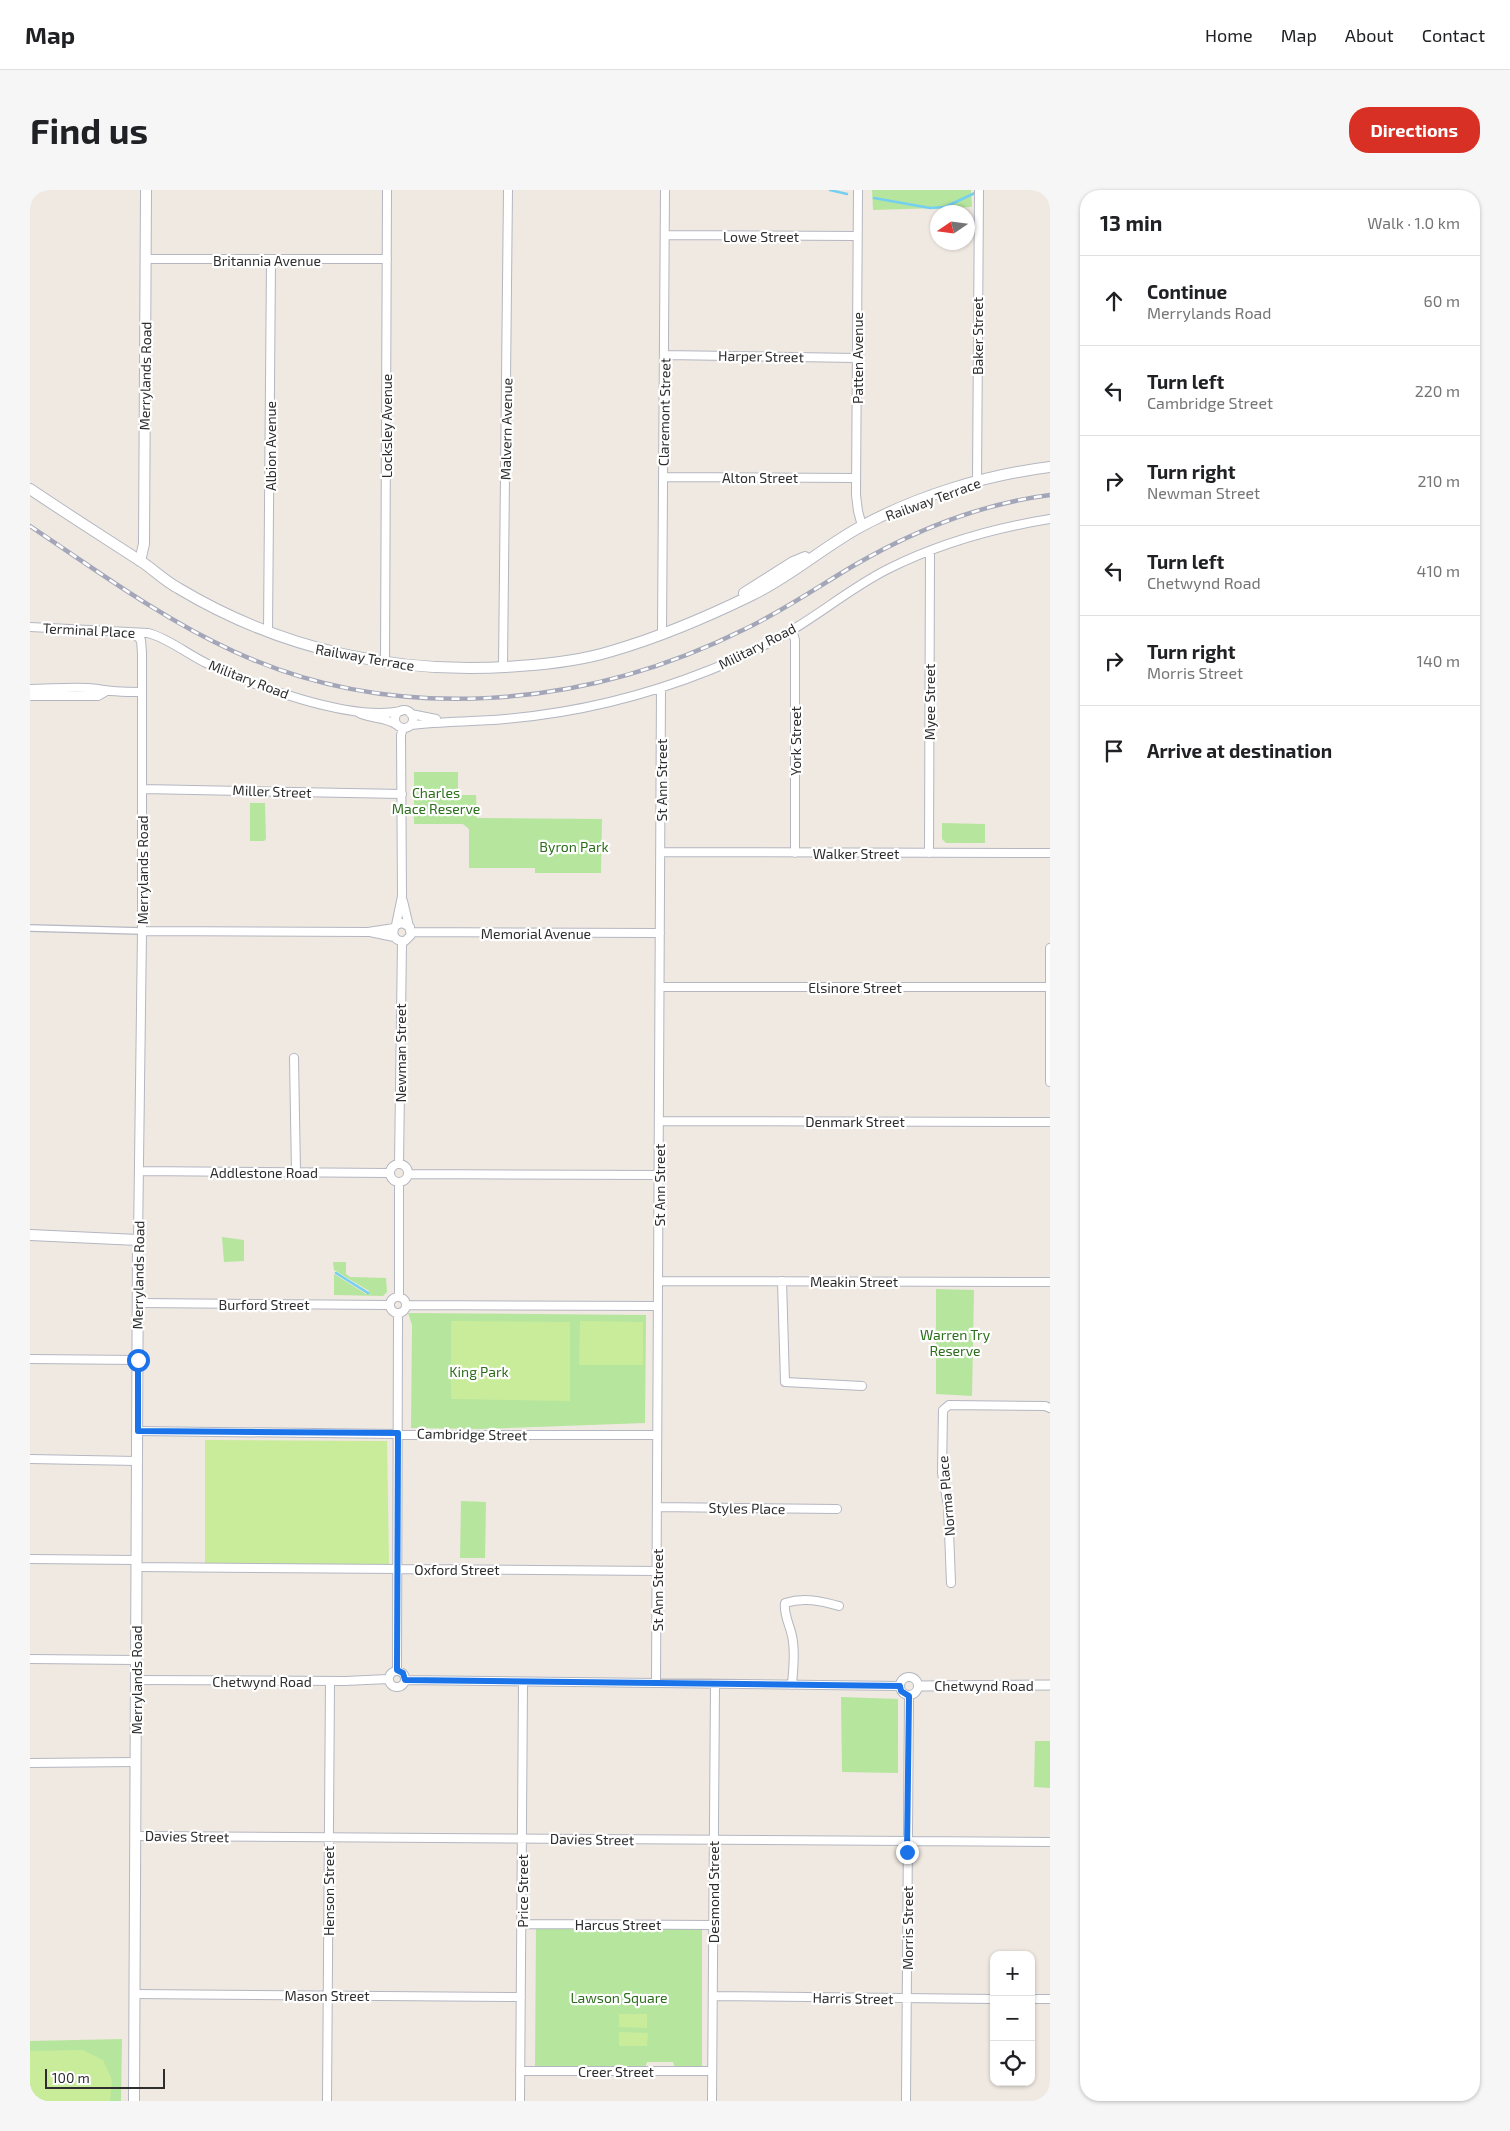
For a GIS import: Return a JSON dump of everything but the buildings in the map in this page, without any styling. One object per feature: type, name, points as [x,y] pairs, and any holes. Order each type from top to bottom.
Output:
[{"type":"main road","name":"Merrylands Road","points":[[140,561],[144,544],[146,190]]},
{"type":"main road","name":"Railway Terrace","points":[[30,489],[140,561],[177,588],[268,632],[323,650],[385,663],[451,669],[504,667],[555,662],[610,652],[662,634],[771,585],[822,550],[862,526],[915,502],[977,482],[1050,467]]},
{"type":"main road","points":[[30,1236],[138,1240]]},
{"type":"main road","name":"Merrylands Road","points":[[134,2101],[138,1240]]},
{"type":"street","name":"Locksley Avenue","points":[[385,663],[387,190]]},
{"type":"street","name":"Malvern Avenue","points":[[504,667],[508,190]]},
{"type":"street","name":"Claremont Street","points":[[662,634],[665,190]]},
{"type":"street","name":"Baker Street","points":[[977,482],[979,190]]},
{"type":"street","name":"Patten Avenue","points":[[858,191],[856,478],[858,511],[862,526]]},
{"type":"street","name":"Lowe Street","points":[[665,236],[857,236]]},
{"type":"street","name":"Britannia Avenue","points":[[146,259],[387,259]]},
{"type":"street","name":"Albion Avenue","points":[[268,632],[271,260]]},
{"type":"street","name":"Harper Street","points":[[665,355],[857,358]]},
{"type":"street","name":"Alton Street","points":[[663,477],[856,478]]},
{"type":"street","name":"Military Road","points":[[354,711],[366,717],[403,726],[448,721],[492,720],[544,715],[594,706],[661,688],[726,663],[792,630],[887,570],[930,551],[996,530],[1050,519]]},
{"type":"street","name":"Myee Street","points":[[928,853],[930,551]]},
{"type":"street","name":"Terminal Place","points":[[30,627],[78,628],[133,633],[148,632]]},
{"type":"street","name":"York Street","points":[[792,630],[795,640],[795,853]]},
{"type":"street","name":"Military Road","points":[[148,632],[221,670],[286,694],[354,711],[383,714],[401,711]]},
{"type":"street","name":"Merrylands Road","points":[[133,633],[141,640],[142,646],[142,930],[138,1240]]},
{"type":"street","name":"St Ann Street","points":[[656,1682],[661,688]]},
{"type":"street","points":[[30,689],[98,689],[105,692],[142,692]]},
{"type":"street","points":[[30,696],[98,696],[105,692]]},
{"type":"street","points":[[30,928],[368,932],[395,927],[402,896],[401,735],[403,726],[413,720],[411,714],[406,711],[401,711],[395,718],[403,726]]},
{"type":"street","name":"Military Road","points":[[411,714],[448,721]]},
{"type":"street","name":"Miller Street","points":[[142,789],[402,794]]},
{"type":"street","name":"Walker Street","points":[[661,852],[1050,853]]},
{"type":"street","points":[[368,932],[407,940],[410,929],[402,896]]},
{"type":"street","name":"Memorial Avenue","points":[[395,927],[402,923],[410,929],[660,934]]},
{"type":"street","name":"Newman Street","points":[[395,927],[398,939],[399,1164]]},
{"type":"street","points":[[1050,948],[1050,1082]]},
{"type":"street","name":"Elsinore Street","points":[[660,987],[1049,987]]},
{"type":"street","points":[[294,1058],[296,1173]]},
{"type":"street","name":"Denmark Street","points":[[660,1121],[1050,1122]]},
{"type":"street","points":[[399,1164],[405,1166],[409,1174],[405,1182],[399,1183],[391,1179],[390,1173],[392,1168],[399,1164]]},
{"type":"street","name":"Addlestone Road","points":[[139,1172],[390,1173]]},
{"type":"street","points":[[409,1174],[659,1175]]},
{"type":"street","points":[[398,1297],[399,1183]]},
{"type":"street","name":"Meakin Street","points":[[658,1281],[1050,1282]]},
{"type":"street","points":[[782,1281],[785,1382],[862,1386]]},
{"type":"street","points":[[398,1297],[392,1300],[390,1305],[393,1312],[398,1314]]},
{"type":"street","points":[[398,1297],[403,1299],[407,1305]]},
{"type":"street","name":"Burford Street","points":[[138,1303],[390,1305]]},
{"type":"street","points":[[407,1305],[658,1306]]},
{"type":"street","points":[[398,1314],[403,1312],[407,1305]]},
{"type":"street","points":[[397,1670],[398,1314]]},
{"type":"street","points":[[30,1358],[138,1360]]},
{"type":"street","name":"Norma Place","points":[[951,1583],[948,1505],[942,1473],[942,1415],[944,1408],[949,1405],[1045,1406],[1050,1408]]},
{"type":"street","name":"Cambridge Street","points":[[138,1431],[657,1435]]},
{"type":"street","points":[[30,1459],[137,1461]]},
{"type":"street","name":"Styles Place","points":[[657,1507],[837,1509]]},
{"type":"street","name":"Oxford Street","points":[[30,1559],[136,1564],[657,1571]]},
{"type":"street","points":[[792,1686],[794,1644],[784,1611],[785,1603],[795,1600],[819,1600],[839,1606]]},
{"type":"street","points":[[30,1659],[136,1660]]},
{"type":"street","points":[[397,1670],[390,1674],[388,1679],[390,1684],[400,1687],[405,1680]]},
{"type":"street","points":[[397,1670],[403,1673],[405,1680]]},
{"type":"street","points":[[908,1676],[917,1680],[919,1686],[917,1692],[909,1696],[901,1691],[900,1686],[902,1680],[908,1676]]},
{"type":"street","name":"Chetwynd Road","points":[[136,1680],[330,1681],[388,1679]]},
{"type":"street","points":[[405,1680],[900,1686]]},
{"type":"street","name":"Henson Street","points":[[327,2101],[330,1681]]},
{"type":"street","name":"Price Street","points":[[520,2101],[523,1682]]},
{"type":"street","name":"Desmond Street","points":[[712,2101],[714,1684]]},
{"type":"street","name":"Chetwynd Road","points":[[919,1686],[1050,1685]]},
{"type":"street","name":"Morris Street","points":[[906,2101],[909,1696]]},
{"type":"street","points":[[30,1763],[135,1762]]},
{"type":"street","name":"Davies Street","points":[[135,1836],[1050,1842]]},
{"type":"street","name":"Harcus Street","points":[[522,1924],[714,1925]]},
{"type":"street","name":"Mason Street","points":[[134,1994],[521,1997]]},
{"type":"street","name":"Harris Street","points":[[713,1996],[990,1999]]},
{"type":"street","points":[[1035,1999],[1050,1999]]},
{"type":"street","name":"Creer Street","points":[[520,2070],[712,2071]]},
{"type":"green space","points":[[872,190],[971,190],[972,205],[930,205],[930,208],[873,210]]},
{"type":"green space","name":"Byron Park","points":[[414,772],[458,772],[458,795],[476,795],[477,818],[602,819],[601,873],[535,873],[535,868],[469,868],[469,829],[463,824],[414,824]]},
{"type":"green space","points":[[250,803],[265,803],[266,839],[264,841],[250,841]]},
{"type":"green space","points":[[942,823],[985,824],[985,843],[946,843],[942,839]]},
{"type":"green space","points":[[222,1237],[244,1240],[244,1261],[224,1262]]},
{"type":"green space","points":[[333,1262],[346,1262],[346,1274],[350,1277],[386,1278],[387,1292],[383,1296],[334,1295],[334,1274],[366,1294],[369,1291],[334,1270]]},
{"type":"green space","name":"Warren Try Reserve","points":[[936,1289],[974,1290],[972,1396],[936,1394]]},
{"type":"green space","name":"King Park","points":[[408,1313],[646,1315],[645,1423],[480,1429],[411,1428],[412,1325]]},
{"type":"green space","points":[[451,1321],[570,1322],[570,1401],[451,1399]]},
{"type":"green space","points":[[580,1321],[643,1322],[643,1365],[579,1365]]},
{"type":"green space","points":[[205,1440],[387,1441],[389,1564],[205,1567]]},
{"type":"green space","points":[[461,1501],[486,1502],[485,1558],[460,1558]]},
{"type":"green space","points":[[841,1697],[898,1699],[898,1773],[842,1772]]},
{"type":"green space","points":[[1035,1741],[1050,1741],[1050,1788],[1034,1787]]},
{"type":"green space","name":"Lawson Square","points":[[536,1927],[702,1929],[702,2067],[675,2068],[673,2062],[647,2062],[645,2068],[535,2068]]},
{"type":"green space","points":[[619,2014],[647,2014],[647,2028],[619,2027]]},
{"type":"green space","points":[[619,2032],[648,2033],[647,2046],[619,2046]]},
{"type":"green space","points":[[122,2039],[121,2101],[30,2101],[30,2041]]},
{"type":"green space","points":[[83,2050],[103,2060],[112,2080],[110,2101],[30,2101],[30,2051]]},
{"type":"waterway","points":[[830,190],[847,194]]},
{"type":"waterway","points":[[874,198],[930,208],[945,207],[977,192]]},
{"type":"waterway","points":[[336,1273],[368,1293]]},
{"type":"railway","points":[[30,526],[129,593],[180,624],[233,651],[295,675],[359,690],[424,698],[490,698],[555,691],[620,677],[683,656],[757,623],[899,541],[973,512],[1024,499],[1050,495]]},
{"type":"route","points":[[138,1360],[138,1431],[398,1433],[397,1670],[405,1675],[405,1680],[900,1686],[901,1691],[909,1696],[907,1852]]},
{"type":"park label","name":"Charles Mace Reserve","points":[[436,800]]}]
